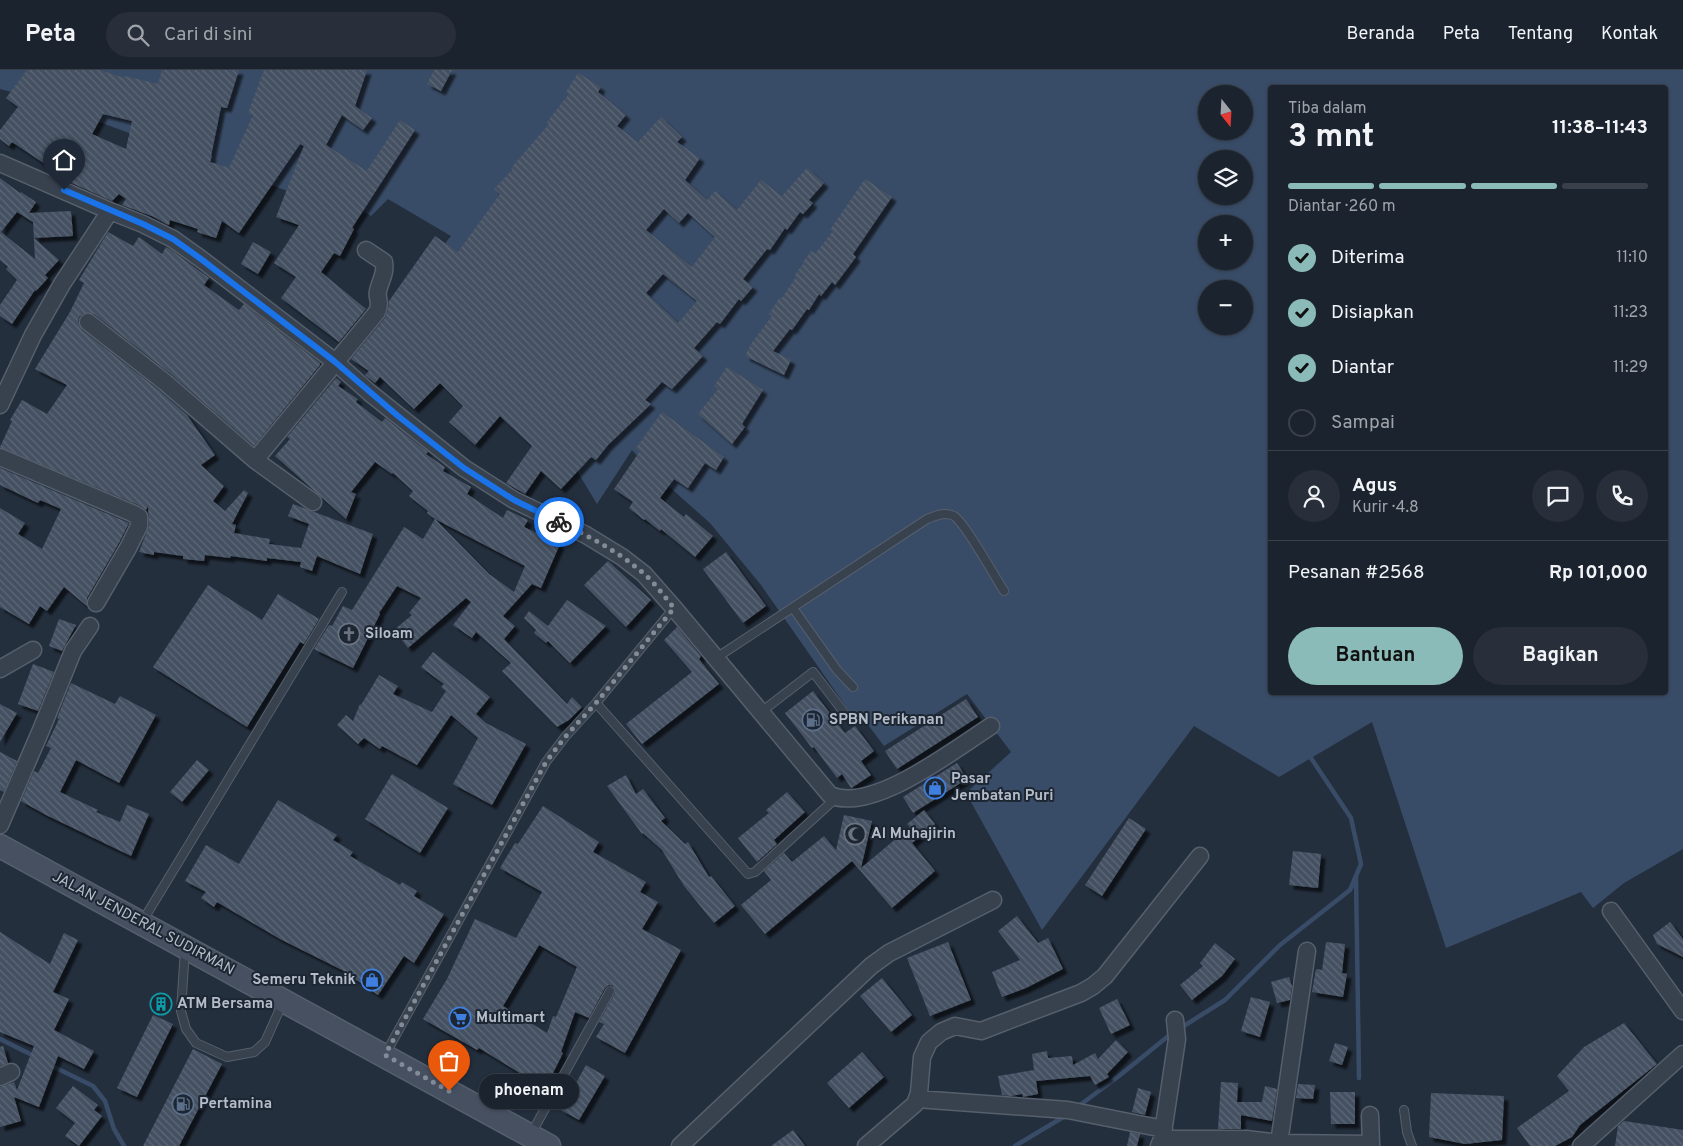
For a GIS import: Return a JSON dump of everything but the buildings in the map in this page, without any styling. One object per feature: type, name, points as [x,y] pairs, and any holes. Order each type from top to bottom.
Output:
[{"type":"main road","name":"JALAN JENDERAL SUDIRMAN","points":[[0,846],[540,1141]]},
{"type":"street","points":[[0,163],[143,224],[173,239],[334,361],[398,416],[464,468],[514,500],[586,535],[622,557],[644,574],[674,608],[830,795],[836,798],[865,796],[884,791],[904,781],[991,726]]},
{"type":"street","points":[[0,405],[33,335],[62,284],[110,211]]},
{"type":"street","points":[[256,460],[379,306],[380,301],[377,293],[384,273],[384,262],[366,250]]},
{"type":"street","points":[[88,322],[166,382],[256,460],[313,502]]},
{"type":"street","points":[[0,457],[139,517],[139,526],[96,603]]},
{"type":"street","points":[[0,825],[73,651],[90,626]]},
{"type":"street","points":[[0,669],[33,650]]},
{"type":"street","points":[[866,1146],[915,1104],[922,1057],[934,1036],[955,1026],[975,1031],[987,1029],[1081,993],[1093,986],[1105,976],[1200,856]]},
{"type":"street","points":[[680,1146],[875,962],[993,900]]},
{"type":"street","points":[[1610,911],[1683,1011]]},
{"type":"street","points":[[1279,1143],[1307,952]]},
{"type":"street","points":[[1162,1138],[1176,1027]]},
{"type":"street","points":[[1581,1146],[1683,1054]]},
{"type":"street","points":[[917,1099],[1068,1110],[1162,1138],[1245,1143],[1371,1145],[1370,1115]]},
{"type":"lane","points":[[716,658],[927,519],[943,513],[953,516],[964,527],[1004,591]]},
{"type":"lane","points":[[141,924],[342,592]]},
{"type":"lane","points":[[385,1055],[546,762],[674,608]]},
{"type":"lane","points":[[793,608],[837,670],[853,687]]},
{"type":"lane","points":[[761,712],[813,672],[846,715]]},
{"type":"lane","points":[[596,703],[748,874],[755,872],[836,798]]},
{"type":"lane","points":[[185,946],[181,1010],[186,1029],[196,1043],[227,1058],[254,1052],[265,1042],[284,1000]]},
{"type":"lane","points":[[540,1141],[610,991]]},
{"type":"lane","points":[[1404,1110],[1407,1132],[1412,1146]]},
{"type":"water","points":[[0,70],[1683,70],[1683,849],[1624,883],[1593,908],[1581,892],[1446,948],[1372,722],[1279,777],[1194,726],[1042,930],[966,793],[1011,752],[967,694],[884,746],[859,713],[854,718],[761,585],[710,523],[648,468],[632,450],[597,504],[563,448],[392,311],[451,236],[388,199],[371,216],[308,177],[293,193],[31,97],[0,89]]},
{"type":"waterway","points":[[1179,1029],[1225,1000],[1280,945],[1350,890],[1361,864],[1351,818],[1311,758]]},
{"type":"waterway","points":[[1356,877],[1359,1078]]},
{"type":"waterway","points":[[1076,1108],[1172,1033]]},
{"type":"waterway","points":[[0,1039],[34,1056]]},
{"type":"waterway","points":[[50,1065],[93,1086],[105,1101],[114,1129],[124,1146]]},
{"type":"waterway","points":[[1015,1146],[1065,1116]]},
{"type":"way so far","points":[[449,1091],[385,1055],[546,762],[674,608],[644,574],[622,557],[586,535],[559,522]]},
{"type":"place","name":"Siloam","points":[[349,634]]},
{"type":"place","name":"SPBN Perikanan","points":[[813,720]]},
{"type":"place","name":"Pasar Jembatan Puri","points":[[935,788]]},
{"type":"place","name":"Al Muhajirin","points":[[855,834]]},
{"type":"place","name":"Semeru Teknik","points":[[372,980]]},
{"type":"place","name":"ATM Bersama","points":[[161,1004]]},
{"type":"place","name":"Multimart","points":[[460,1018]]},
{"type":"place","name":"phoenam","points":[[449,1091]]},
{"type":"place","name":"Pertamina","points":[[183,1104]]},
{"type":"route","points":[[64,190],[173,239],[334,361],[425,439],[464,468],[514,500],[559,522]]}]
